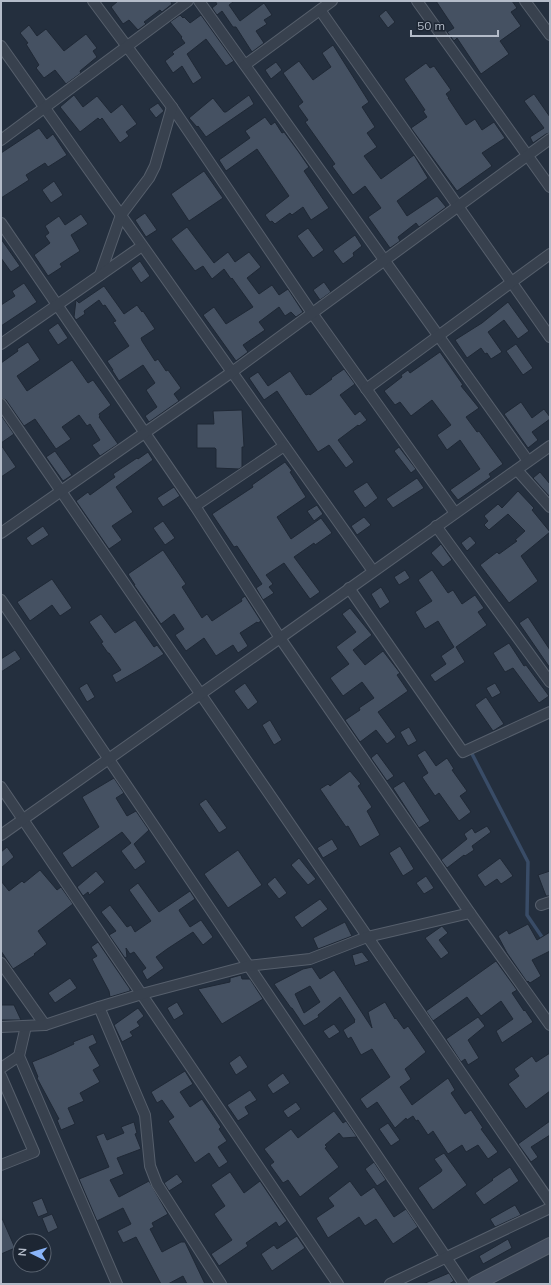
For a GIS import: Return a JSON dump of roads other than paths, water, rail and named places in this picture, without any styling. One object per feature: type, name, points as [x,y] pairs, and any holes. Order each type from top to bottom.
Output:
[{"type":"main road","points":[[475,1284],[550,1245]]},
{"type":"street","points":[[93,1],[172,107],[312,313],[455,513]]},
{"type":"street","points":[[1,140],[188,1]]},
{"type":"street","points":[[199,1],[528,462]]},
{"type":"street","points":[[246,65],[332,1]]},
{"type":"street","points":[[417,1],[550,187]]},
{"type":"street","points":[[525,1],[550,35]]},
{"type":"street","points":[[320,10],[550,337]]},
{"type":"street","points":[[1,46],[373,571]]},
{"type":"street","points":[[100,275],[121,215],[149,178],[155,166],[172,107]]},
{"type":"street","points":[[1,533],[232,372],[550,139]]},
{"type":"street","points":[[1,223],[196,506],[280,638],[470,913],[550,1025]]},
{"type":"street","points":[[1,344],[142,246]]},
{"type":"street","points":[[366,389],[550,254]]},
{"type":"street","points":[[1,404],[550,1202]]},
{"type":"street","points":[[196,506],[284,446]]},
{"type":"street","points":[[1,835],[550,446]]},
{"type":"street","points":[[516,470],[550,507]]},
{"type":"street","points":[[436,526],[550,682]]},
{"type":"street","points":[[349,588],[463,752],[550,712]]},
{"type":"street","points":[[1,600],[464,1284]]},
{"type":"street","points":[[1,786],[338,1284]]},
{"type":"street","points":[[1,1027],[45,1025],[142,994],[248,966],[310,959],[367,937],[470,913]]},
{"type":"street","points":[[1,963],[45,1025]]},
{"type":"street","points":[[99,1007],[145,1115],[150,1166],[157,1184],[221,1284]]},
{"type":"street","points":[[26,1026],[19,1056],[117,1284]]},
{"type":"street","points":[[1,1068],[19,1056]]},
{"type":"street","points":[[1,1076],[34,1152],[1,1165]]},
{"type":"street","points":[[390,1284],[550,1208]]},
{"type":"waterway","points":[[470,750],[528,862],[527,915],[544,940]]}]
